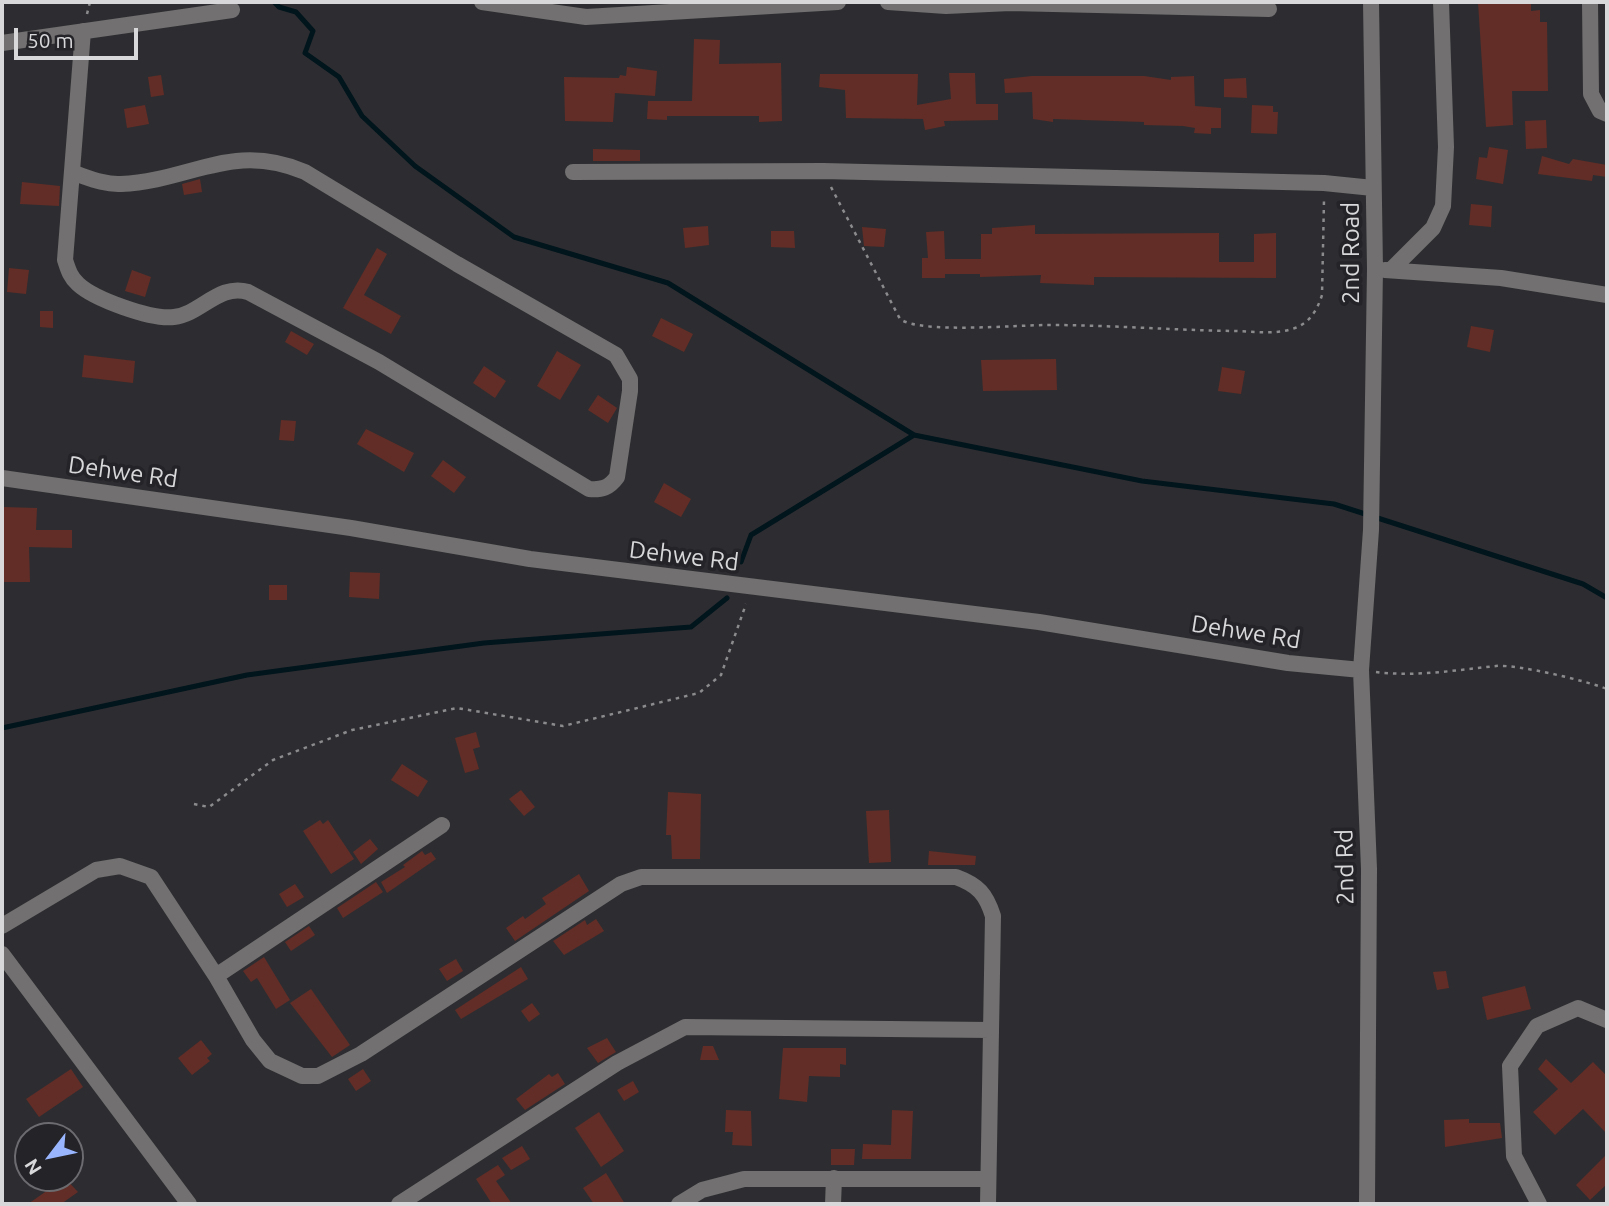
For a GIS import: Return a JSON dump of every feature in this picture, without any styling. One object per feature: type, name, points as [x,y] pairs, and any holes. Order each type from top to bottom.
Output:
[{"type":"street","points":[[482,2],[586,17],[838,2]]},
{"type":"street","points":[[888,2],[946,6],[1010,3],[1269,9]]},
{"type":"street","name":"2nd Road","points":[[1370,530],[1383,270],[1373,188],[1371,2]]},
{"type":"street","points":[[1383,270],[1433,228],[1443,206],[1446,146],[1441,2]]},
{"type":"street","points":[[1590,2],[1591,94],[1594,104],[1607,114]]},
{"type":"street","points":[[2,43],[232,10]]},
{"type":"street","points":[[74,173],[118,185],[249,159],[284,163],[305,172],[468,271],[616,355],[630,379],[617,477],[611,485],[601,490],[589,489],[379,362],[248,292],[231,289],[174,317],[150,314],[94,296],[75,282],[65,260],[74,173],[83,31]]},
{"type":"street","points":[[573,172],[822,171],[1324,183],[1373,188]]},
{"type":"street","points":[[1383,270],[1501,278],[1607,295]]},
{"type":"street","name":"Dehwe Rd","points":[[2,478],[351,528],[530,559],[1039,622],[1288,663],[1361,670]]},
{"type":"street","name":"2nd Rd","points":[[1367,1204],[1369,869],[1361,670],[1370,530]]},
{"type":"street","points":[[216,976],[442,825]]},
{"type":"street","points":[[2,926],[96,870],[120,866],[151,877],[216,976],[253,1040],[270,1061],[302,1076],[318,1076],[361,1054],[621,884],[642,877],[956,877],[974,883],[988,898],[993,916],[988,1204]]},
{"type":"street","points":[[2,954],[189,1204]]},
{"type":"street","points":[[1539,1204],[1514,1156],[1510,1066],[1537,1027],[1578,1008],[1607,1020]]},
{"type":"street","points":[[399,1204],[617,1063],[685,1027],[991,1030]]},
{"type":"street","points":[[833,1204],[834,1178]]},
{"type":"street","points":[[679,1204],[702,1190],[744,1179],[988,1179]]},
{"type":"path","points":[[822,171],[900,319],[908,325],[938,327],[1091,325],[1193,331],[1292,329],[1310,319],[1317,310],[1322,295],[1324,183]]},
{"type":"path","points":[[194,804],[209,807],[273,760],[352,730],[457,708],[562,726],[699,693],[722,675],[752,587]]},
{"type":"path","points":[[1361,670],[1411,674],[1475,670],[1499,665],[1591,681],[1607,689]]},
{"type":"building","points":[[1478,2],[1531,2],[1531,11],[1540,10],[1540,22],[1547,22],[1548,91],[1512,91],[1513,125],[1486,127]]},
{"type":"building","points":[[694,39],[720,40],[719,64],[781,63],[782,121],[759,122],[759,116],[667,116],[667,120],[647,119],[648,101],[692,101]]},
{"type":"building","points":[[627,67],[657,71],[655,96],[615,93],[613,122],[565,121],[564,77],[619,78],[620,75],[626,76]]},
{"type":"building","points":[[949,73],[975,73],[976,104],[998,104],[998,120],[944,121],[945,126],[925,130],[923,119],[846,118],[845,90],[819,87],[820,74],[918,74],[917,105],[951,99]]},
{"type":"building","points":[[161,75],[164,95],[151,97],[148,77]]},
{"type":"building","points":[[1032,76],[1144,76],[1171,80],[1171,77],[1194,76],[1195,106],[1221,108],[1221,128],[1211,128],[1211,134],[1194,133],[1195,128],[1144,125],[1144,122],[1053,119],[1053,122],[1033,119],[1032,92],[1005,93],[1004,79]]},
{"type":"building","points":[[1246,78],[1247,98],[1224,97],[1224,79]]},
{"type":"building","points":[[145,105],[149,124],[127,128],[124,109]]},
{"type":"building","points":[[1252,105],[1273,106],[1273,112],[1278,112],[1277,134],[1251,133]]},
{"type":"building","points":[[1546,120],[1547,148],[1526,149],[1525,121]]},
{"type":"building","points":[[1489,147],[1508,150],[1503,184],[1476,179],[1479,157],[1487,158]]},
{"type":"building","points":[[593,149],[640,150],[640,161],[593,161]]},
{"type":"building","points":[[1542,156],[1569,164],[1573,159],[1607,165],[1607,177],[1593,175],[1592,181],[1538,174]]},
{"type":"building","points":[[200,179],[202,192],[184,195],[182,184]]},
{"type":"building","points":[[22,182],[60,186],[59,206],[20,204]]},
{"type":"building","points":[[1471,204],[1492,206],[1491,227],[1469,225]]},
{"type":"building","points":[[1035,225],[1035,234],[1219,233],[1219,262],[1254,262],[1254,234],[1276,233],[1276,278],[1094,277],[1094,285],[1040,283],[1041,275],[980,277],[980,274],[945,274],[945,278],[922,278],[922,258],[928,258],[926,232],[944,231],[945,259],[981,259],[981,234],[992,234],[992,228]]},
{"type":"building","points":[[708,226],[709,245],[685,248],[683,228]]},
{"type":"building","points":[[862,227],[886,229],[884,247],[864,246]]},
{"type":"building","points":[[771,231],[794,231],[795,248],[771,247]]},
{"type":"building","points":[[377,248],[387,254],[364,295],[401,316],[391,334],[343,308]]},
{"type":"building","points":[[9,268],[29,270],[26,294],[7,292]]},
{"type":"building","points":[[132,270],[151,277],[145,297],[125,291]]},
{"type":"building","points":[[40,311],[53,311],[53,328],[40,327]]},
{"type":"building","points":[[661,318],[693,334],[684,352],[652,336]]},
{"type":"building","points":[[1471,326],[1494,330],[1490,352],[1467,347]]},
{"type":"building","points":[[291,331],[314,344],[307,355],[285,342]]},
{"type":"building","points":[[557,351],[581,365],[560,400],[537,386]]},
{"type":"building","points":[[84,355],[135,361],[133,383],[82,377]]},
{"type":"building","points":[[1056,359],[1057,390],[983,391],[981,360]]},
{"type":"building","points":[[484,366],[506,381],[495,398],[473,383]]},
{"type":"building","points":[[1222,367],[1245,371],[1241,394],[1218,391]]},
{"type":"building","points":[[598,395],[617,408],[608,423],[588,410]]},
{"type":"building","points":[[281,420],[296,421],[294,441],[279,440]]},
{"type":"building","points":[[366,429],[414,453],[404,472],[357,444]]},
{"type":"building","points":[[443,460],[466,477],[454,493],[431,476]]},
{"type":"building","points":[[664,483],[691,499],[681,517],[654,502]]},
{"type":"building","points":[[3,507],[37,508],[36,530],[72,530],[72,548],[29,547],[30,582],[2,582]]},
{"type":"building","points":[[350,572],[380,573],[379,599],[349,597]]},
{"type":"building","points":[[269,585],[287,585],[287,600],[269,600]]},
{"type":"building","points":[[476,732],[480,747],[473,749],[479,769],[465,773],[455,738]]},
{"type":"building","points":[[402,764],[428,781],[418,797],[391,780]]},
{"type":"building","points":[[521,790],[535,807],[524,816],[509,799]]},
{"type":"building","points":[[668,792],[701,794],[700,859],[672,859],[671,835],[666,835]]},
{"type":"building","points":[[889,810],[891,862],[869,863],[866,811]]},
{"type":"building","points":[[320,820],[323,824],[328,820],[354,859],[331,874],[303,831]]},
{"type":"building","points":[[370,839],[378,849],[361,864],[353,852]]},
{"type":"building","points":[[422,851],[425,855],[431,852],[436,859],[387,893],[381,882],[405,867],[403,865]]},
{"type":"building","points":[[929,851],[976,856],[975,865],[928,865]]},
{"type":"building","points":[[579,874],[589,891],[515,941],[506,928],[546,904],[542,898]]},
{"type":"building","points":[[376,882],[383,892],[343,918],[337,908]]},
{"type":"building","points":[[295,884],[304,897],[287,907],[279,894]]},
{"type":"building","points":[[596,919],[604,931],[564,955],[553,941],[585,920],[587,925]]},
{"type":"building","points":[[309,926],[315,935],[291,951],[285,942]]},
{"type":"building","points":[[264,957],[290,1000],[276,1009],[257,978],[251,982],[243,971]]},
{"type":"building","points":[[456,959],[463,971],[447,981],[439,969]]},
{"type":"building","points":[[521,967],[528,979],[461,1019],[455,1010]]},
{"type":"building","points":[[1446,971],[1449,988],[1437,990],[1433,972]]},
{"type":"building","points":[[1525,986],[1531,1009],[1487,1020],[1482,997]]},
{"type":"building","points":[[311,989],[350,1045],[332,1057],[290,1003]]},
{"type":"building","points":[[532,1003],[540,1014],[529,1022],[521,1011]]},
{"type":"building","points":[[607,1038],[616,1052],[598,1063],[587,1048]]},
{"type":"building","points":[[201,1040],[212,1054],[207,1058],[210,1061],[192,1075],[178,1058]]},
{"type":"building","points":[[703,1046],[713,1046],[719,1060],[700,1060]]},
{"type":"building","points":[[783,1048],[846,1048],[846,1065],[840,1064],[840,1077],[809,1076],[807,1102],[779,1099]]},
{"type":"building","points":[[1546,1059],[1571,1083],[1593,1062],[1607,1076],[1607,1134],[1583,1109],[1555,1135],[1533,1112],[1558,1089],[1538,1069]]},
{"type":"building","points":[[71,1069],[83,1087],[39,1117],[26,1099]]},
{"type":"building","points":[[363,1069],[371,1081],[356,1091],[348,1079]]},
{"type":"building","points":[[558,1073],[565,1084],[525,1110],[516,1099],[549,1074],[552,1077]]},
{"type":"building","points":[[633,1081],[639,1092],[624,1101],[617,1090]]},
{"type":"building","points":[[726,1110],[751,1111],[752,1146],[732,1145],[733,1132],[725,1132]]},
{"type":"building","points":[[892,1110],[913,1111],[911,1159],[862,1159],[863,1144],[891,1145]]},
{"type":"building","points":[[599,1112],[624,1151],[601,1167],[575,1128]]},
{"type":"building","points":[[1469,1119],[1469,1123],[1500,1123],[1502,1138],[1445,1147],[1444,1120]]},
{"type":"building","points":[[522,1146],[530,1159],[511,1170],[502,1158]]},
{"type":"building","points":[[831,1149],[855,1149],[854,1165],[831,1165]]},
{"type":"building","points":[[1607,1154],[1607,1184],[1590,1200],[1576,1185]]},
{"type":"building","points":[[498,1165],[505,1175],[496,1181],[512,1204],[492,1204],[476,1179]]},
{"type":"building","points":[[606,1173],[625,1204],[594,1204],[583,1188]]},
{"type":"building","points":[[45,1192],[78,1192],[61,1204],[28,1204]]},
{"type":"waterway","points":[[274,2],[279,7],[296,12],[313,31],[305,53],[339,77],[362,116],[415,166],[514,237],[668,283],[914,435],[1142,481],[1334,504],[1583,584],[1607,598]]},
{"type":"waterway","points":[[741,562],[751,535],[914,435]]},
{"type":"waterway","points":[[2,728],[247,675],[484,643],[691,627],[727,598]]}]
